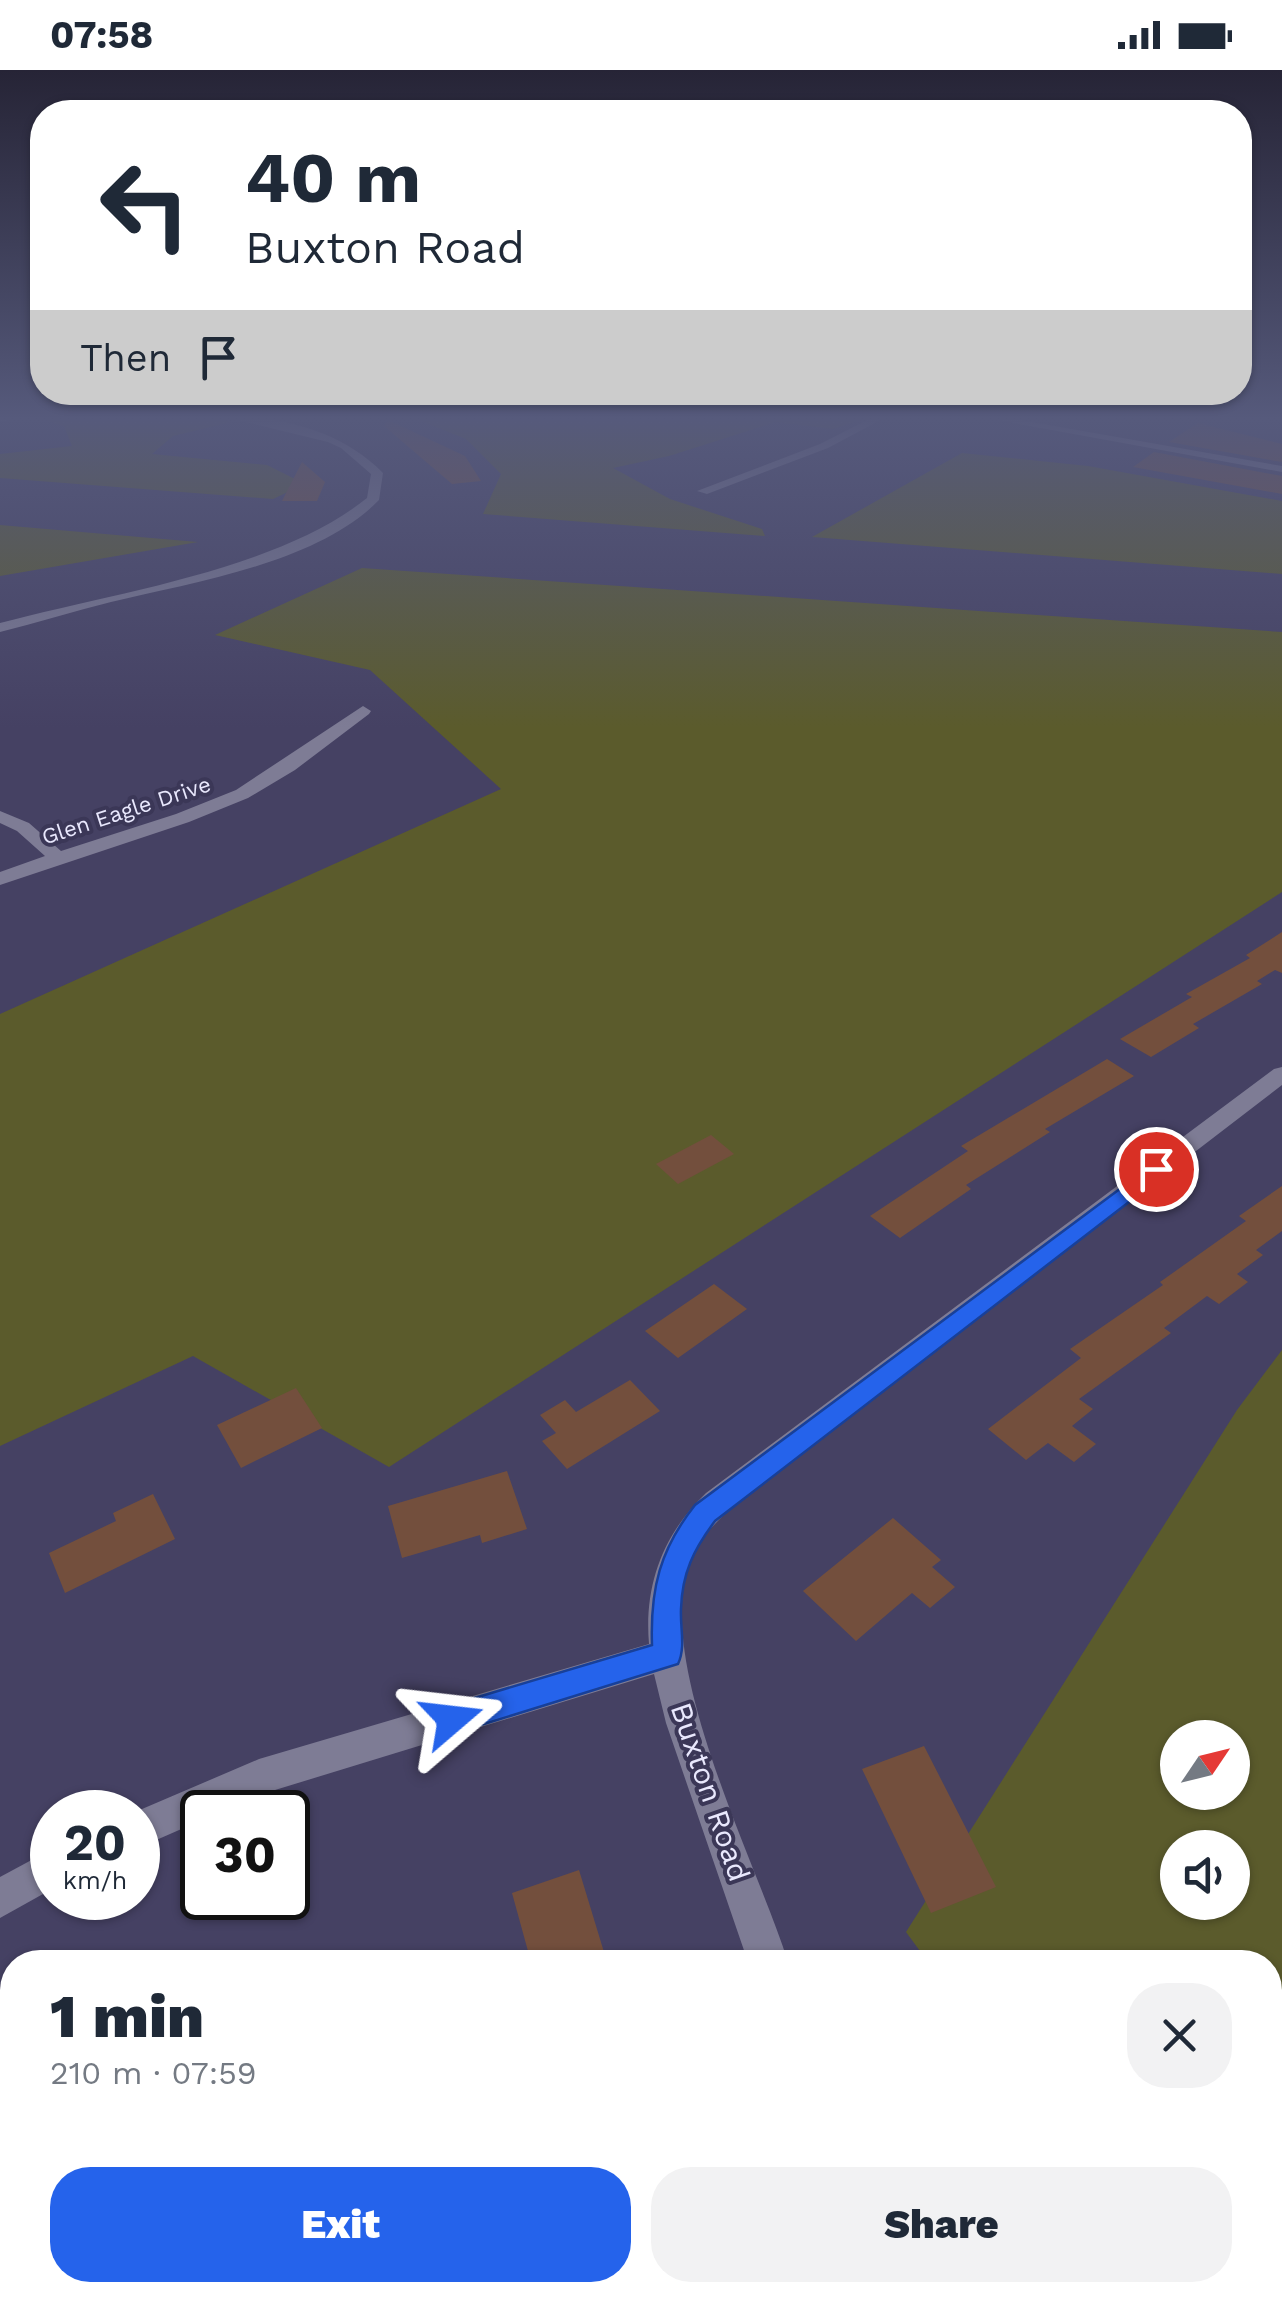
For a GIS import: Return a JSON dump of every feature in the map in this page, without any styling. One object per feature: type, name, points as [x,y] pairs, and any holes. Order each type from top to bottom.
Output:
[{"type":"street","points":[[0,628],[264,557],[314,540],[353,520]]},
{"type":"street","name":"Glen Eagle Drive","points":[[0,879],[56,856],[174,822],[246,793],[363,711]]},
{"type":"street","points":[[0,816],[23,827],[56,856]]},
{"type":"street","name":"Buxton Road","points":[[764,1950],[680,1712],[668,1654],[666,1607],[671,1569],[684,1541],[715,1504],[1282,1074]]},
{"type":"street","points":[[160,1820],[259,1776],[668,1654]]},
{"type":"street","points":[[0,1899],[30,1881]]},
{"type":"shaded area","points":[[562,520],[735,520],[762,529],[765,536]]},
{"type":"shaded area","points":[[842,520],[1282,520],[1282,574],[812,537]]},
{"type":"shaded area","points":[[0,525],[198,542],[0,576]]},
{"type":"shaded area","points":[[362,568],[1282,632],[1282,892],[389,1467],[193,1356],[0,1446],[0,1014],[501,789],[370,670],[215,635]]},
{"type":"shaded area","points":[[1282,1350],[1282,1950],[919,1950],[906,1932],[1237,1410]]},
{"type":"building","points":[[1282,932],[1282,973],[1275,970],[1257,981],[1262,984],[1193,1024],[1199,1028],[1151,1057],[1120,1039],[1192,997],[1186,994],[1250,958],[1246,955]]},
{"type":"building","points":[[1107,1059],[1134,1076],[1045,1129],[1050,1132],[966,1185],[971,1189],[900,1238],[870,1216],[968,1151],[961,1146]]},
{"type":"building","points":[[711,1135],[734,1154],[678,1184],[656,1164]]},
{"type":"building","points":[[1282,1186],[1282,1231],[1256,1250],[1263,1255],[1237,1274],[1248,1282],[1219,1304],[1207,1296],[1164,1328],[1171,1333],[1079,1399],[1093,1409],[1072,1426],[1096,1444],[1074,1462],[1048,1443],[1026,1460],[988,1429],[1081,1358],[1070,1349],[1163,1285],[1160,1282],[1246,1221],[1239,1216]]},
{"type":"building","points":[[714,1284],[747,1309],[678,1358],[645,1331]]},
{"type":"building","points":[[630,1380],[660,1411],[567,1469],[542,1441],[556,1433],[540,1415],[565,1400],[576,1412]]},
{"type":"building","points":[[296,1388],[322,1428],[241,1468],[217,1425]]},
{"type":"building","points":[[507,1471],[527,1529],[482,1543],[480,1535],[402,1558],[388,1506]]},
{"type":"building","points":[[153,1494],[175,1539],[65,1593],[49,1553],[116,1521],[113,1513]]},
{"type":"building","points":[[893,1518],[941,1560],[932,1567],[955,1587],[930,1608],[912,1593],[856,1641],[803,1591]]},
{"type":"building","points":[[924,1746],[996,1887],[931,1913],[862,1769]]},
{"type":"building","points":[[579,1870],[603,1950],[528,1950],[512,1893]]},
{"type":"route","points":[[452,1719],[668,1654],[666,1607],[671,1569],[684,1541],[705,1513],[1156,1169]]}]
